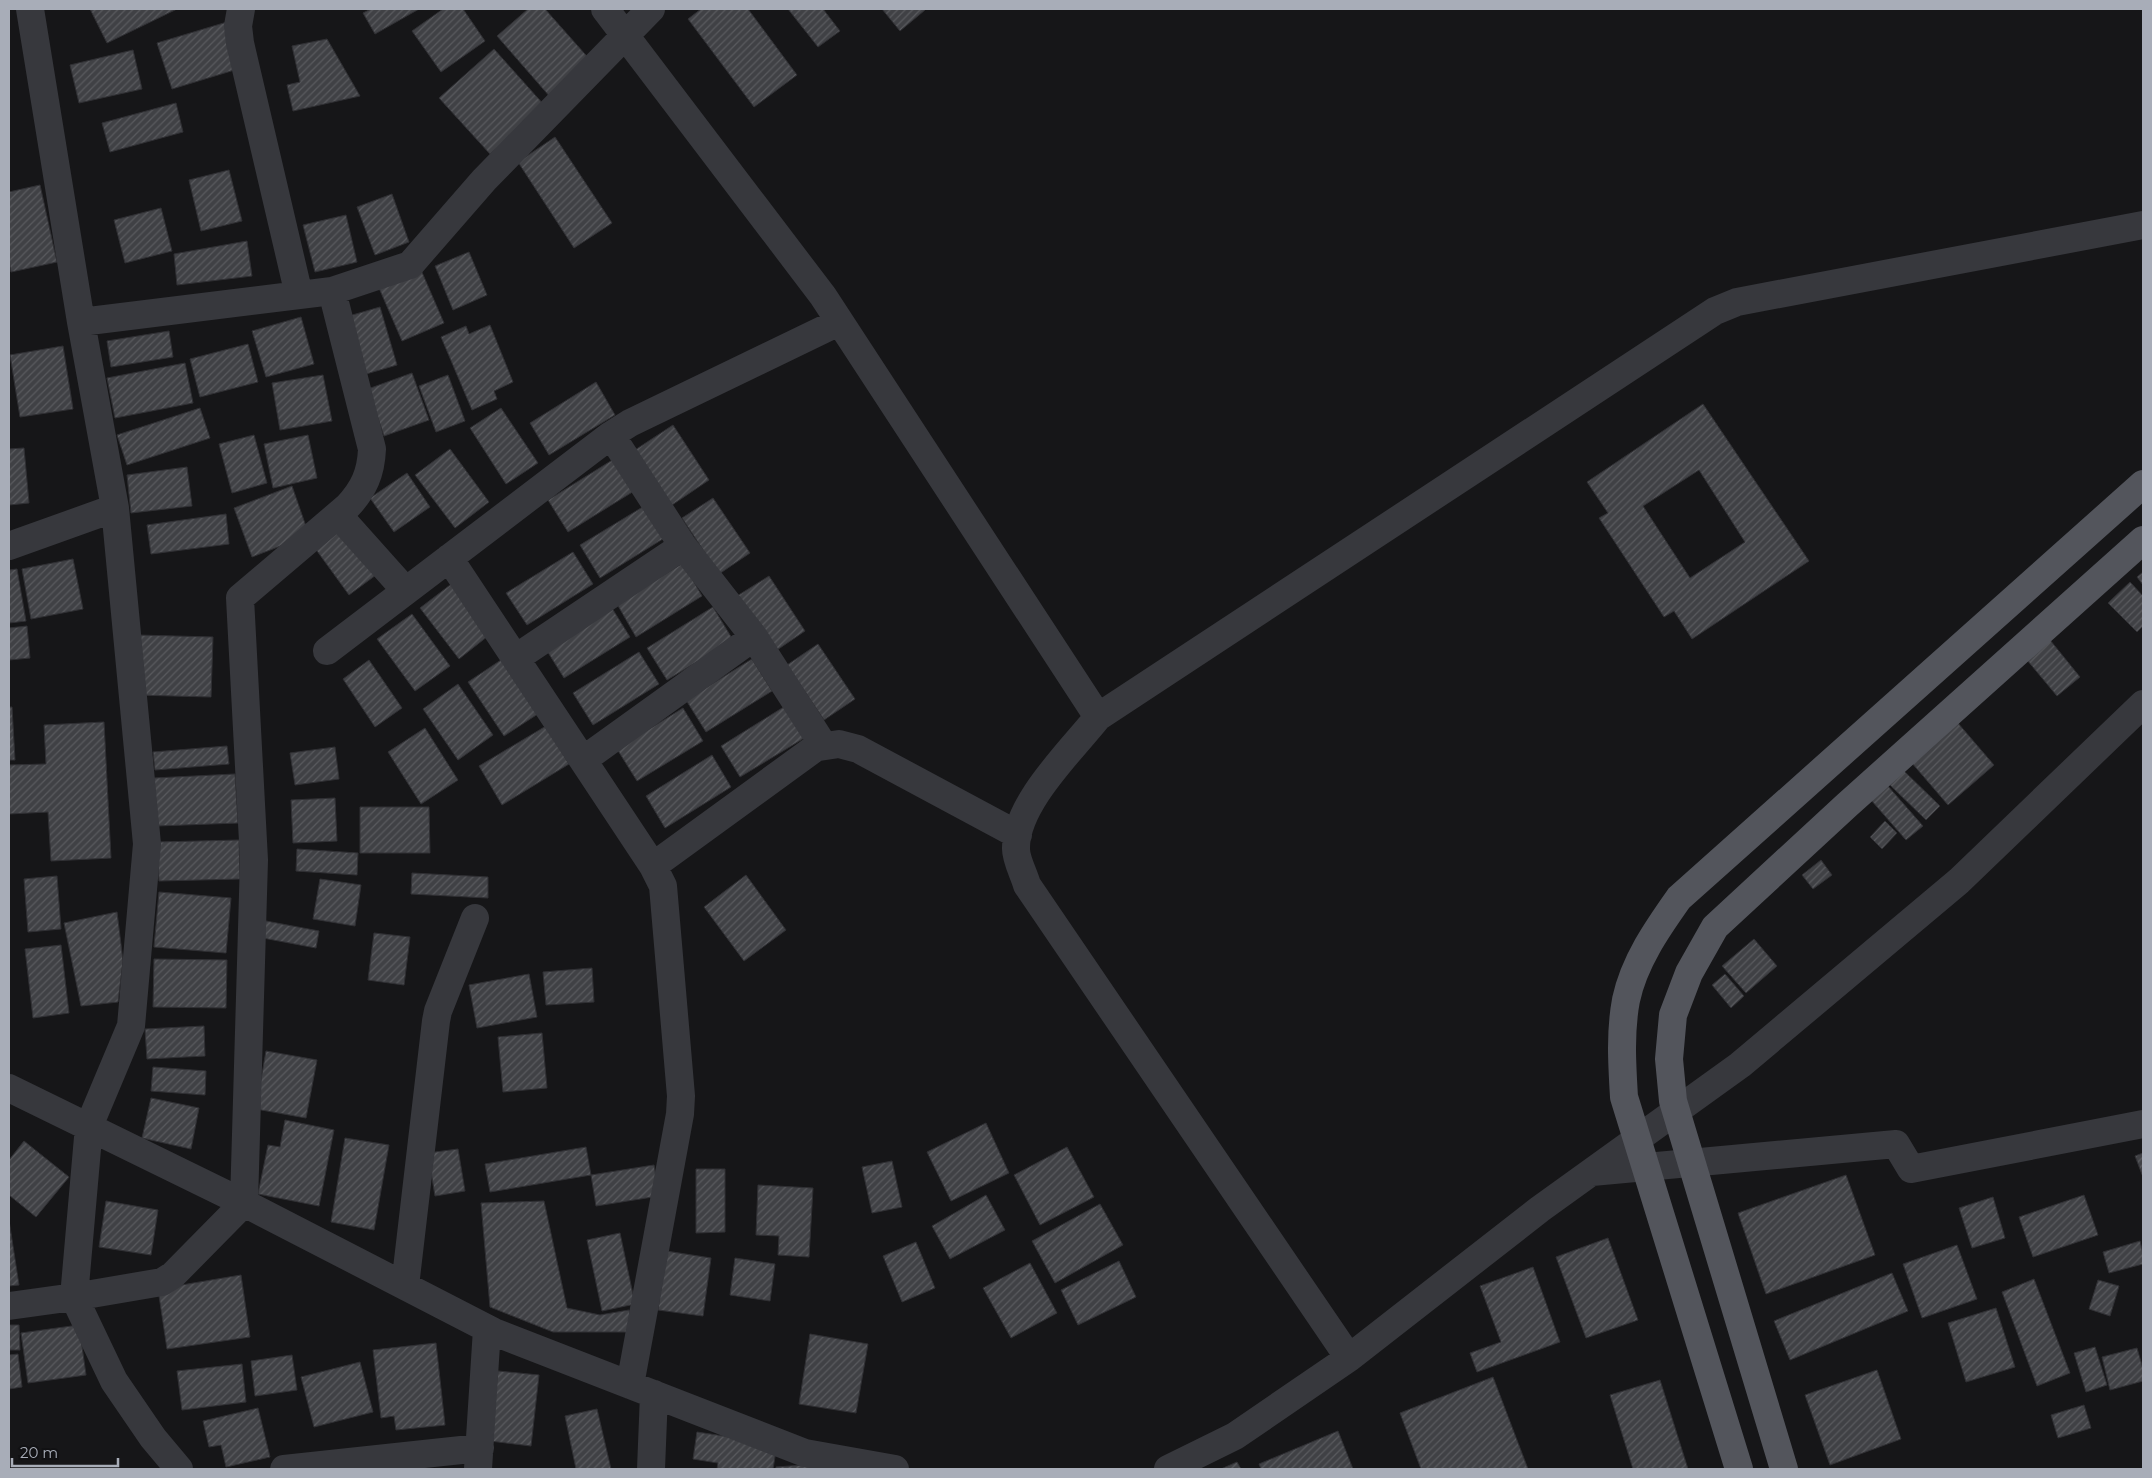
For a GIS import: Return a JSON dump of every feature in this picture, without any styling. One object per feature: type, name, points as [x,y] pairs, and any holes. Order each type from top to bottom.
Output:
[{"type":"main road","points":[[1739,1469],[1624,1096],[1621,1048],[1626,1000],[1640,960],[1659,926],[1679,898],[2143,484]]},
{"type":"main road","points":[[1784,1469],[1673,1101],[1669,1058],[1673,1015],[1689,973],[1715,927],[1847,805],[2143,540]]},
{"type":"street","points":[[30,9],[81,322],[115,508],[148,844],[131,1026],[89,1126],[74,1297],[114,1381],[153,1438],[179,1469]]},
{"type":"street","points":[[241,9],[238,26],[240,43],[299,295]]},
{"type":"street","points":[[605,9],[822,296],[1098,717]]},
{"type":"street","points":[[81,322],[332,291],[410,265],[484,180],[651,9]]},
{"type":"street","points":[[1349,1358],[1027,885],[1015,850],[1020,820],[1038,790],[1098,717],[1725,306],[1737,302],[2143,225]]},
{"type":"street","points":[[9,1306],[162,1282],[168,1279],[244,1203],[254,860],[240,598],[357,497],[371,469],[372,449],[332,291]]},
{"type":"street","points":[[327,651],[611,435],[630,423],[839,322]]},
{"type":"street","points":[[611,435],[683,546],[754,637],[822,743]]},
{"type":"street","points":[[9,546],[115,508]]},
{"type":"street","points":[[338,515],[406,591]]},
{"type":"street","points":[[516,658],[683,546]]},
{"type":"street","points":[[450,558],[660,876],[665,897],[681,1096],[642,1390],[651,1469]]},
{"type":"street","points":[[583,760],[754,637]]},
{"type":"street","points":[[1168,1469],[1236,1436],[1349,1358],[1540,1209],[1740,1065],[1959,881],[2143,704]]},
{"type":"street","points":[[822,743],[819,747],[839,744],[858,749],[1018,835]]},
{"type":"street","points":[[653,866],[822,743]]},
{"type":"street","points":[[405,1286],[436,1021],[438,1011],[475,918]]},
{"type":"street","points":[[9,1088],[244,1203],[487,1329],[805,1453],[895,1469]]},
{"type":"street","points":[[1591,1172],[1896,1144],[1911,1169],[2143,1124]]},
{"type":"street","points":[[284,1469],[479,1459],[487,1329]]},
{"type":"building","points":[[90,9],[177,9],[107,43]]},
{"type":"building","points":[[371,9],[419,9],[375,34],[363,13]]},
{"type":"building","points":[[443,9],[463,9],[485,41],[441,72],[412,31]]},
{"type":"building","points":[[528,9],[545,9],[592,62],[551,98],[497,36]]},
{"type":"building","points":[[701,9],[748,9],[797,75],[754,107],[688,19]]},
{"type":"building","points":[[788,9],[823,9],[840,31],[818,47]]},
{"type":"building","points":[[882,9],[924,9],[925,10],[900,31]]},
{"type":"building","points":[[227,22],[241,68],[172,89],[157,43]]},
{"type":"building","points":[[327,39],[360,96],[293,111],[287,85],[300,82],[292,46]]},
{"type":"building","points":[[494,49],[545,106],[490,154],[439,98]]},
{"type":"building","points":[[133,50],[142,89],[79,103],[70,65]]},
{"type":"building","points":[[176,103],[183,132],[110,152],[102,123]]},
{"type":"building","points":[[555,137],[612,223],[574,248],[518,162]]},
{"type":"building","points":[[229,170],[242,221],[201,231],[189,180]]},
{"type":"building","points":[[40,185],[57,262],[11,272],[9,261],[9,192]]},
{"type":"building","points":[[392,194],[409,242],[375,255],[357,207]]},
{"type":"building","points":[[161,208],[172,251],[125,263],[114,220]]},
{"type":"building","points":[[346,215],[357,262],[315,272],[303,225]]},
{"type":"building","points":[[247,241],[252,276],[177,285],[174,254]]},
{"type":"building","points":[[469,252],[487,295],[453,310],[435,266]]},
{"type":"building","points":[[421,270],[444,323],[402,341],[379,288]]},
{"type":"building","points":[[380,307],[397,365],[366,374],[349,316]]},
{"type":"building","points":[[301,317],[314,364],[266,377],[252,331]]},
{"type":"building","points":[[490,325],[513,382],[494,391],[497,399],[472,410],[441,337],[466,326],[469,334]]},
{"type":"building","points":[[169,331],[173,357],[111,367],[107,341]]},
{"type":"building","points":[[248,344],[258,382],[200,397],[190,359]]},
{"type":"building","points":[[63,346],[73,409],[20,417],[10,355]]},
{"type":"building","points":[[185,363],[193,403],[115,418],[107,378]]},
{"type":"building","points":[[412,373],[429,420],[384,436],[368,389]]},
{"type":"building","points":[[323,375],[332,421],[280,430],[272,383]]},
{"type":"building","points":[[448,375],[465,421],[436,432],[419,386]]},
{"type":"building","points":[[596,382],[615,415],[549,455],[530,423]]},
{"type":"building","points":[[1703,404],[1809,561],[1692,639],[1674,611],[1664,617],[1599,518],[1608,513],[1587,482]],"holes":[[[1699,470],[1745,542],[1690,578],[1643,506]]]},
{"type":"building","points":[[200,408],[210,438],[127,465],[117,435]]},
{"type":"building","points":[[501,408],[538,463],[506,484],[470,428]]},
{"type":"building","points":[[673,425],[709,480],[672,505],[635,450]]},
{"type":"building","points":[[254,435],[267,483],[232,493],[219,444]]},
{"type":"building","points":[[308,435],[317,478],[273,488],[264,444]]},
{"type":"building","points":[[24,448],[29,503],[9,505],[9,449]]},
{"type":"building","points":[[450,449],[489,502],[455,528],[415,475]]},
{"type":"building","points":[[614,459],[634,491],[568,532],[548,500]]},
{"type":"building","points":[[187,467],[192,506],[131,513],[127,475]]},
{"type":"building","points":[[407,473],[430,507],[394,532],[370,498]]},
{"type":"building","points":[[292,486],[309,535],[252,557],[234,508]]},
{"type":"building","points":[[713,498],[750,553],[719,574],[682,518]]},
{"type":"building","points":[[646,505],[666,537],[600,578],[580,545]]},
{"type":"building","points":[[226,514],[229,544],[151,554],[147,525]]},
{"type":"building","points":[[340,524],[376,575],[349,595],[312,544]]},
{"type":"building","points":[[573,552],[593,584],[527,625],[506,593]]},
{"type":"building","points":[[73,559],[83,609],[31,619],[22,569]]},
{"type":"building","points":[[683,563],[702,596],[636,637],[617,604]]},
{"type":"building","points":[[17,569],[26,621],[9,623],[9,570]]},
{"type":"building","points":[[2143,572],[2143,585],[2137,577]]},
{"type":"building","points":[[769,576],[805,631],[774,652],[737,596]]},
{"type":"building","points":[[454,582],[493,632],[459,659],[420,608]]},
{"type":"building","points":[[2130,582],[2143,596],[2143,626],[2137,632],[2108,603]]},
{"type":"building","points":[[610,605],[630,637],[564,678],[544,646]]},
{"type":"building","points":[[713,607],[733,640],[667,680],[647,648]]},
{"type":"building","points":[[412,614],[450,666],[415,691],[377,639]]},
{"type":"building","points":[[27,626],[30,658],[9,660],[9,628]]},
{"type":"building","points":[[137,635],[213,637],[211,697],[136,695]]},
{"type":"building","points":[[2050,640],[2080,677],[2057,696],[2027,660]]},
{"type":"building","points":[[818,644],[855,699],[824,720],[787,665]]},
{"type":"building","points":[[639,652],[659,684],[593,725],[573,693]]},
{"type":"building","points":[[507,656],[544,710],[504,736],[468,682]]},
{"type":"building","points":[[752,659],[772,691],[706,732],[686,700]]},
{"type":"building","points":[[369,660],[402,708],[375,727],[343,679]]},
{"type":"building","points":[[458,684],[493,735],[458,760],[423,709]]},
{"type":"building","points":[[787,705],[806,737],[740,777],[721,746]]},
{"type":"building","points":[[9,707],[12,707],[15,760],[9,760]]},
{"type":"building","points":[[683,708],[703,741],[637,781],[617,749]]},
{"type":"building","points":[[104,722],[111,858],[51,861],[48,812],[9,814],[9,765],[46,764],[44,725]]},
{"type":"building","points":[[1957,722],[1994,765],[1948,805],[1911,762]]},
{"type":"building","points":[[546,726],[569,764],[502,805],[479,766]]},
{"type":"building","points":[[425,728],[458,780],[421,804],[388,752]]},
{"type":"building","points":[[227,746],[229,764],[155,770],[153,752]]},
{"type":"building","points":[[335,747],[339,779],[295,785],[290,753]]},
{"type":"building","points":[[712,755],[731,787],[665,828],[646,796]]},
{"type":"building","points":[[1903,770],[1940,806],[1926,820],[1890,785]]},
{"type":"building","points":[[235,774],[238,823],[157,826],[154,778]]},
{"type":"building","points":[[1887,785],[1923,826],[1906,840],[1871,800]]},
{"type":"building","points":[[335,798],[337,841],[293,843],[291,800]]},
{"type":"building","points":[[360,807],[429,807],[430,853],[360,853]]},
{"type":"building","points":[[1885,821],[1897,833],[1882,849],[1870,837]]},
{"type":"building","points":[[239,840],[240,879],[159,881],[157,842]]},
{"type":"building","points":[[297,849],[358,853],[357,875],[296,871]]},
{"type":"building","points":[[1821,860],[1832,875],[1813,889],[1802,875]]},
{"type":"building","points":[[412,873],[488,877],[488,898],[411,894]]},
{"type":"building","points":[[746,875],[786,930],[744,961],[704,907]]},
{"type":"building","points":[[57,876],[61,929],[28,932],[24,879]]},
{"type":"building","points":[[320,879],[361,885],[355,926],[313,919]]},
{"type":"building","points":[[159,892],[231,898],[226,953],[154,947]]},
{"type":"building","points":[[117,912],[123,961],[118,1002],[81,1006],[64,923]]},
{"type":"building","points":[[266,921],[319,931],[316,948],[263,938]]},
{"type":"building","points":[[374,933],[410,937],[404,985],[368,980]]},
{"type":"building","points":[[1754,939],[1777,966],[1746,993],[1722,966]]},
{"type":"building","points":[[61,945],[69,1013],[33,1018],[25,949]]},
{"type":"building","points":[[154,959],[227,960],[226,1008],[153,1007]]},
{"type":"building","points":[[592,968],[594,1002],[546,1005],[543,972]]},
{"type":"building","points":[[529,974],[537,1017],[477,1028],[469,985]]},
{"type":"building","points":[[1725,974],[1744,996],[1731,1008],[1712,985]]},
{"type":"building","points":[[204,1026],[205,1056],[147,1059],[145,1029]]},
{"type":"building","points":[[542,1033],[547,1088],[503,1092],[498,1037]]},
{"type":"building","points":[[266,1051],[317,1060],[306,1118],[256,1109]]},
{"type":"building","points":[[153,1067],[206,1071],[205,1095],[151,1091]]},
{"type":"building","points":[[151,1098],[199,1108],[191,1149],[142,1138]]},
{"type":"building","points":[[285,1120],[334,1130],[319,1206],[258,1194],[268,1145],[280,1147]]},
{"type":"building","points":[[986,1123],[1009,1173],[951,1201],[927,1152]]},
{"type":"building","points":[[345,1138],[389,1145],[374,1230],[331,1222]]},
{"type":"building","points":[[24,1141],[69,1177],[36,1217],[9,1195],[9,1160]]},
{"type":"building","points":[[586,1147],[591,1175],[490,1192],[485,1164]]},
{"type":"building","points":[[1067,1147],[1094,1197],[1040,1225],[1014,1175]]},
{"type":"building","points":[[458,1149],[465,1191],[435,1196],[428,1153]]},
{"type":"building","points":[[2143,1153],[2143,1177],[2135,1156]]},
{"type":"building","points":[[892,1161],[902,1207],[872,1213],[862,1167]]},
{"type":"building","points":[[654,1165],[659,1196],[596,1206],[591,1175]]},
{"type":"building","points":[[696,1169],[725,1169],[725,1232],[696,1233]]},
{"type":"building","points":[[1846,1175],[1875,1255],[1766,1294],[1738,1213]]},
{"type":"building","points":[[758,1185],[813,1188],[809,1257],[778,1255],[779,1236],[756,1235]]},
{"type":"building","points":[[986,1195],[1005,1230],[950,1259],[932,1226]]},
{"type":"building","points":[[2084,1195],[2098,1235],[2033,1257],[2019,1217]]},
{"type":"building","points":[[1993,1197],[2005,1238],[1972,1248],[1959,1208]]},
{"type":"building","points":[[106,1201],[158,1210],[151,1255],[99,1247]]},
{"type":"building","points":[[544,1201],[567,1308],[600,1315],[629,1310],[635,1332],[553,1332],[490,1307],[481,1203]]},
{"type":"building","points":[[1100,1204],[1123,1245],[1055,1283],[1032,1241]]},
{"type":"building","points":[[9,1220],[19,1285],[9,1286]]},
{"type":"building","points":[[620,1233],[635,1304],[602,1311],[587,1240]]},
{"type":"building","points":[[1608,1238],[1638,1320],[1586,1338],[1556,1257]]},
{"type":"building","points":[[2140,1241],[2143,1264],[2109,1273],[2103,1252]]},
{"type":"building","points":[[916,1242],[935,1288],[902,1302],[883,1256]]},
{"type":"building","points":[[1957,1245],[1977,1299],[1922,1318],[1903,1264]]},
{"type":"building","points":[[666,1251],[711,1258],[703,1316],[658,1310]]},
{"type":"building","points":[[735,1258],[775,1264],[770,1301],[730,1295]]},
{"type":"building","points":[[1119,1261],[1136,1297],[1078,1325],[1061,1290]]},
{"type":"building","points":[[1030,1263],[1057,1313],[1011,1338],[983,1288]]},
{"type":"building","points":[[1533,1267],[1560,1342],[1477,1372],[1470,1353],[1501,1342],[1480,1286]]},
{"type":"building","points":[[1892,1273],[1908,1311],[1790,1360],[1774,1321]]},
{"type":"building","points":[[241,1275],[250,1337],[167,1349],[158,1289]]},
{"type":"building","points":[[2034,1279],[2070,1373],[2037,1386],[2002,1292]]},
{"type":"building","points":[[2098,1280],[2119,1286],[2110,1316],[2089,1309]]},
{"type":"building","points":[[1996,1308],[2015,1367],[1966,1382],[1948,1323]]},
{"type":"building","points":[[9,1325],[19,1325],[20,1350],[9,1350]]},
{"type":"building","points":[[79,1325],[86,1375],[28,1383],[21,1333]]},
{"type":"building","points":[[810,1334],[868,1344],[856,1413],[799,1404]]},
{"type":"building","points":[[436,1343],[445,1425],[396,1430],[394,1416],[381,1418],[373,1350]]},
{"type":"building","points":[[2095,1347],[2107,1385],[2086,1392],[2074,1353]]},
{"type":"building","points":[[2137,1348],[2143,1369],[2143,1381],[2110,1390],[2102,1357]]},
{"type":"building","points":[[18,1354],[22,1387],[9,1389],[9,1355]]},
{"type":"building","points":[[292,1355],[297,1390],[255,1396],[251,1361]]},
{"type":"building","points":[[360,1362],[373,1412],[314,1427],[301,1377]]},
{"type":"building","points":[[242,1364],[246,1402],[182,1410],[177,1371]]},
{"type":"building","points":[[1877,1370],[1901,1439],[1830,1465],[1805,1395]]},
{"type":"building","points":[[498,1371],[539,1375],[531,1446],[490,1441]]},
{"type":"building","points":[[1493,1377],[1528,1469],[1421,1469],[1400,1413]]},
{"type":"building","points":[[1660,1380],[1688,1469],[1633,1469],[1610,1395]]},
{"type":"building","points":[[2084,1405],[2091,1428],[2058,1438],[2051,1415]]},
{"type":"building","points":[[258,1408],[270,1457],[226,1467],[221,1445],[209,1447],[203,1421]]},
{"type":"building","points":[[597,1409],[611,1469],[576,1469],[565,1416]]},
{"type":"building","points":[[1338,1431],[1353,1469],[1261,1469],[1259,1464]]},
{"type":"building","points":[[697,1432],[777,1444],[773,1469],[717,1469],[718,1463],[693,1459]]},
{"type":"building","points":[[1237,1462],[1241,1469],[1221,1469]]},
{"type":"building","points":[[833,1463],[834,1469],[776,1469],[776,1467]]}]
